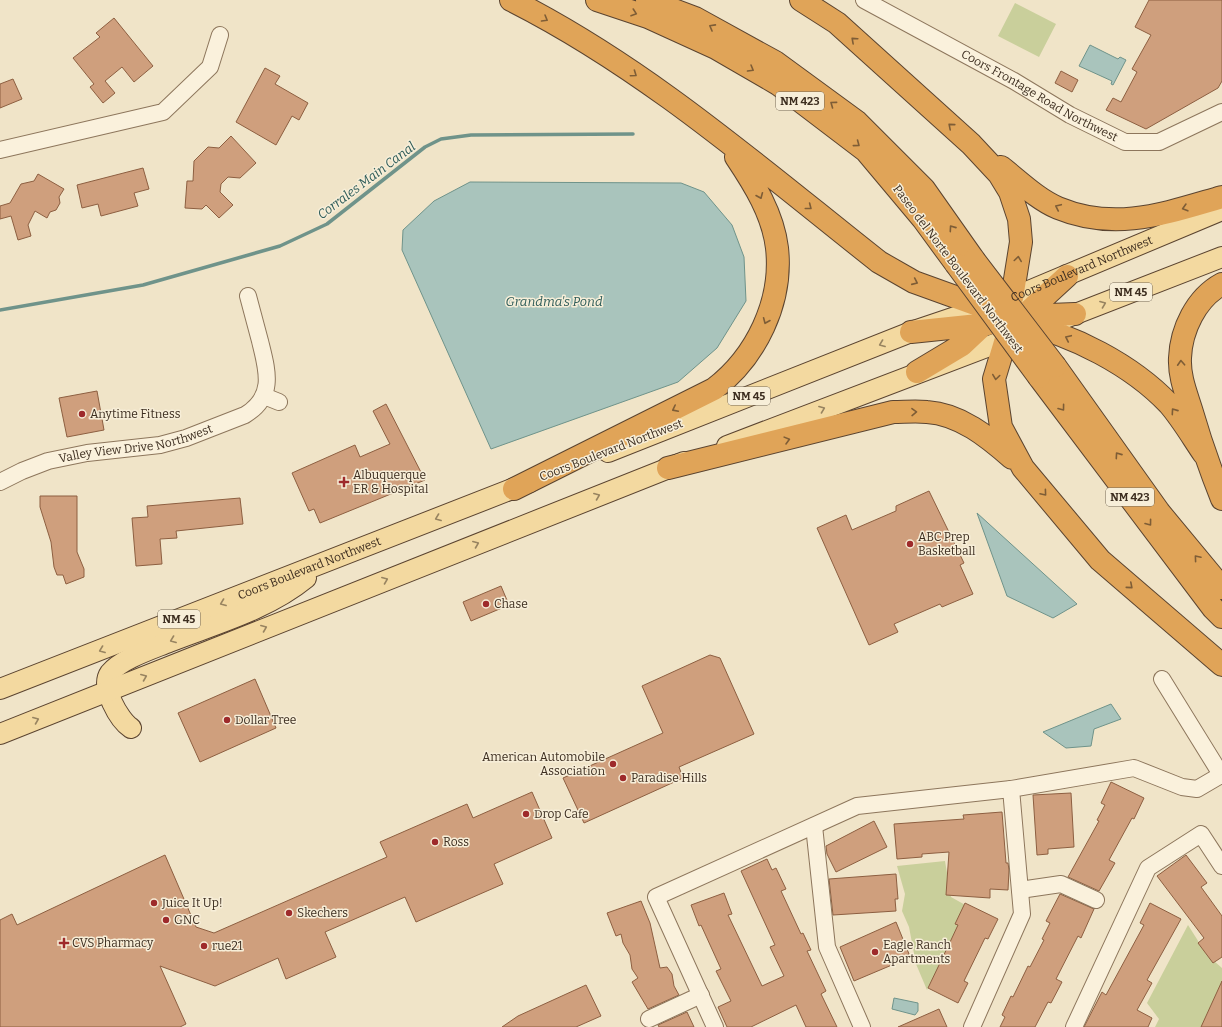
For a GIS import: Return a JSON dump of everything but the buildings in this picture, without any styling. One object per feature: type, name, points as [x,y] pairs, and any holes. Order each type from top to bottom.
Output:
[{"type":"highway","points":[[511,0],[602,52],[682,107],[879,262],[914,282],[995,311],[1003,321],[1022,326],[1110,358],[1144,381],[1170,405],[1204,454]]},
{"type":"highway","name":"Paseo del Norte Boulevard Northwest","points":[[597,0],[648,17],[716,48],[784,89],[866,151],[923,219],[965,262],[1047,371],[1159,512],[1222,588]]},
{"type":"highway","name":"Paseo del Norte Boulevard Northwest","points":[[647,0],[695,18],[775,62],[857,122],[924,189],[965,262]]},
{"type":"highway","points":[[801,0],[836,24],[971,144],[1034,193],[1057,208],[1084,217],[1111,220],[1140,218],[1222,197]]},
{"type":"highway","points":[[514,489],[714,390],[731,376],[762,330],[773,304],[777,279],[777,248],[770,221],[756,188],[724,140]]},
{"type":"highway","points":[[917,372],[962,345],[995,311],[1021,242],[1019,219],[1010,192],[998,174],[971,144]]},
{"type":"highway","points":[[1023,468],[1001,427],[994,379],[1022,326],[1067,276]]},
{"type":"highway","points":[[1222,284],[1203,299],[1192,314],[1183,338],[1180,359],[1182,382],[1204,454],[1222,499]]},
{"type":"highway","points":[[912,332],[995,311]]},
{"type":"highway","points":[[1022,326],[1075,314]]},
{"type":"highway","name":"Paseo del Norte Boulevard Northwest","points":[[1047,371],[1213,608],[1222,617]]},
{"type":"highway","points":[[668,468],[893,412],[928,412],[957,419],[988,436],[1023,468],[1100,560],[1222,665]]},
{"type":"main road","name":"Coors Boulevard Northwest","points":[[995,311],[1067,276],[1222,210]]},
{"type":"main road","name":"NM 45","points":[[1075,314],[1222,257]]},
{"type":"main road","points":[[0,734],[668,468],[917,372],[1022,326]]},
{"type":"main road","name":"Coors Boulevard Northwest","points":[[0,689],[319,566],[912,332]]},
{"type":"main road","points":[[131,728],[122,721],[108,691],[107,679],[109,674],[120,665],[153,648],[274,600],[290,591],[319,566]]},
{"type":"street","name":"Coors Frontage Road Northwest","points":[[864,0],[1014,81],[1070,115],[1125,142],[1159,142],[1222,112]]},
{"type":"street","points":[[0,150],[163,112],[210,67],[220,35]]},
{"type":"street","name":"Valley View Drive Northwest","points":[[0,482],[22,471],[61,458],[145,448],[186,438],[245,415],[271,399],[266,387],[267,368],[248,296]]},
{"type":"street","points":[[715,1027],[656,897],[858,806],[1011,789],[1134,768],[1182,787],[1197,789],[1222,776],[1162,679]]},
{"type":"street","points":[[972,1027],[1022,914],[1011,789]]},
{"type":"street","points":[[814,826],[827,947],[862,1027]]},
{"type":"street","points":[[1074,1027],[1148,868],[1201,834],[1222,866]]},
{"type":"street","points":[[1020,890],[1061,884],[1096,900]]},
{"type":"street","points":[[649,1018],[701,996]]},
{"type":"green space","points":[[1015,3],[1056,24],[1039,57],[998,36]]},
{"type":"green space","points":[[945,861],[951,897],[967,906],[947,951],[927,990],[916,964],[909,927],[902,911],[905,894],[897,866]]},
{"type":"green space","points":[[1188,925],[1207,955],[1222,968],[1222,986],[1203,1027],[1155,1027],[1159,1019],[1147,1003]]},
{"type":"water","points":[[1090,45],[1118,59],[1120,57],[1126,60],[1113,85],[1111,84],[1112,81],[1079,66]]},
{"type":"water","name":"Grandma's Pond","points":[[470,182],[681,183],[704,192],[732,225],[744,257],[746,301],[717,348],[678,382],[491,449],[402,250],[403,230],[434,201]]},
{"type":"water","points":[[977,513],[1077,604],[1053,618],[1007,596]]},
{"type":"water","points":[[1111,704],[1121,719],[1094,729],[1091,746],[1066,748],[1043,732]]},
{"type":"water","points":[[894,998],[918,1003],[918,1011],[915,1015],[892,1009]]},
{"type":"waterway","name":"Corrales Main Canal","points":[[0,310],[143,285],[280,246],[327,224],[425,147],[441,139],[471,135],[633,134]]},
{"type":"place","name":"Anytime Fitness","points":[[82,414]]},
{"type":"place","name":"Albuquerque ER & Hospital","points":[[344,482]]},
{"type":"place","name":"ABC Prep Basketball","points":[[910,544]]},
{"type":"place","name":"Chase","points":[[486,604]]},
{"type":"place","name":"Dollar Tree","points":[[227,720]]},
{"type":"place","name":"American Automobile Association","points":[[613,764]]},
{"type":"place","name":"Paradise Hills","points":[[623,778]]},
{"type":"place","name":"Drop Cafe","points":[[526,814]]},
{"type":"place","name":"Ross","points":[[435,842]]},
{"type":"place","name":"Juice It Up!","points":[[154,903]]},
{"type":"place","name":"Skechers","points":[[289,913]]},
{"type":"place","name":"GNC","points":[[166,920]]},
{"type":"place","name":"CVS Pharmacy","points":[[64,943]]},
{"type":"place","name":"rue21","points":[[204,946]]},
{"type":"place","name":"Eagle Ranch Apartments","points":[[875,952]]}]
